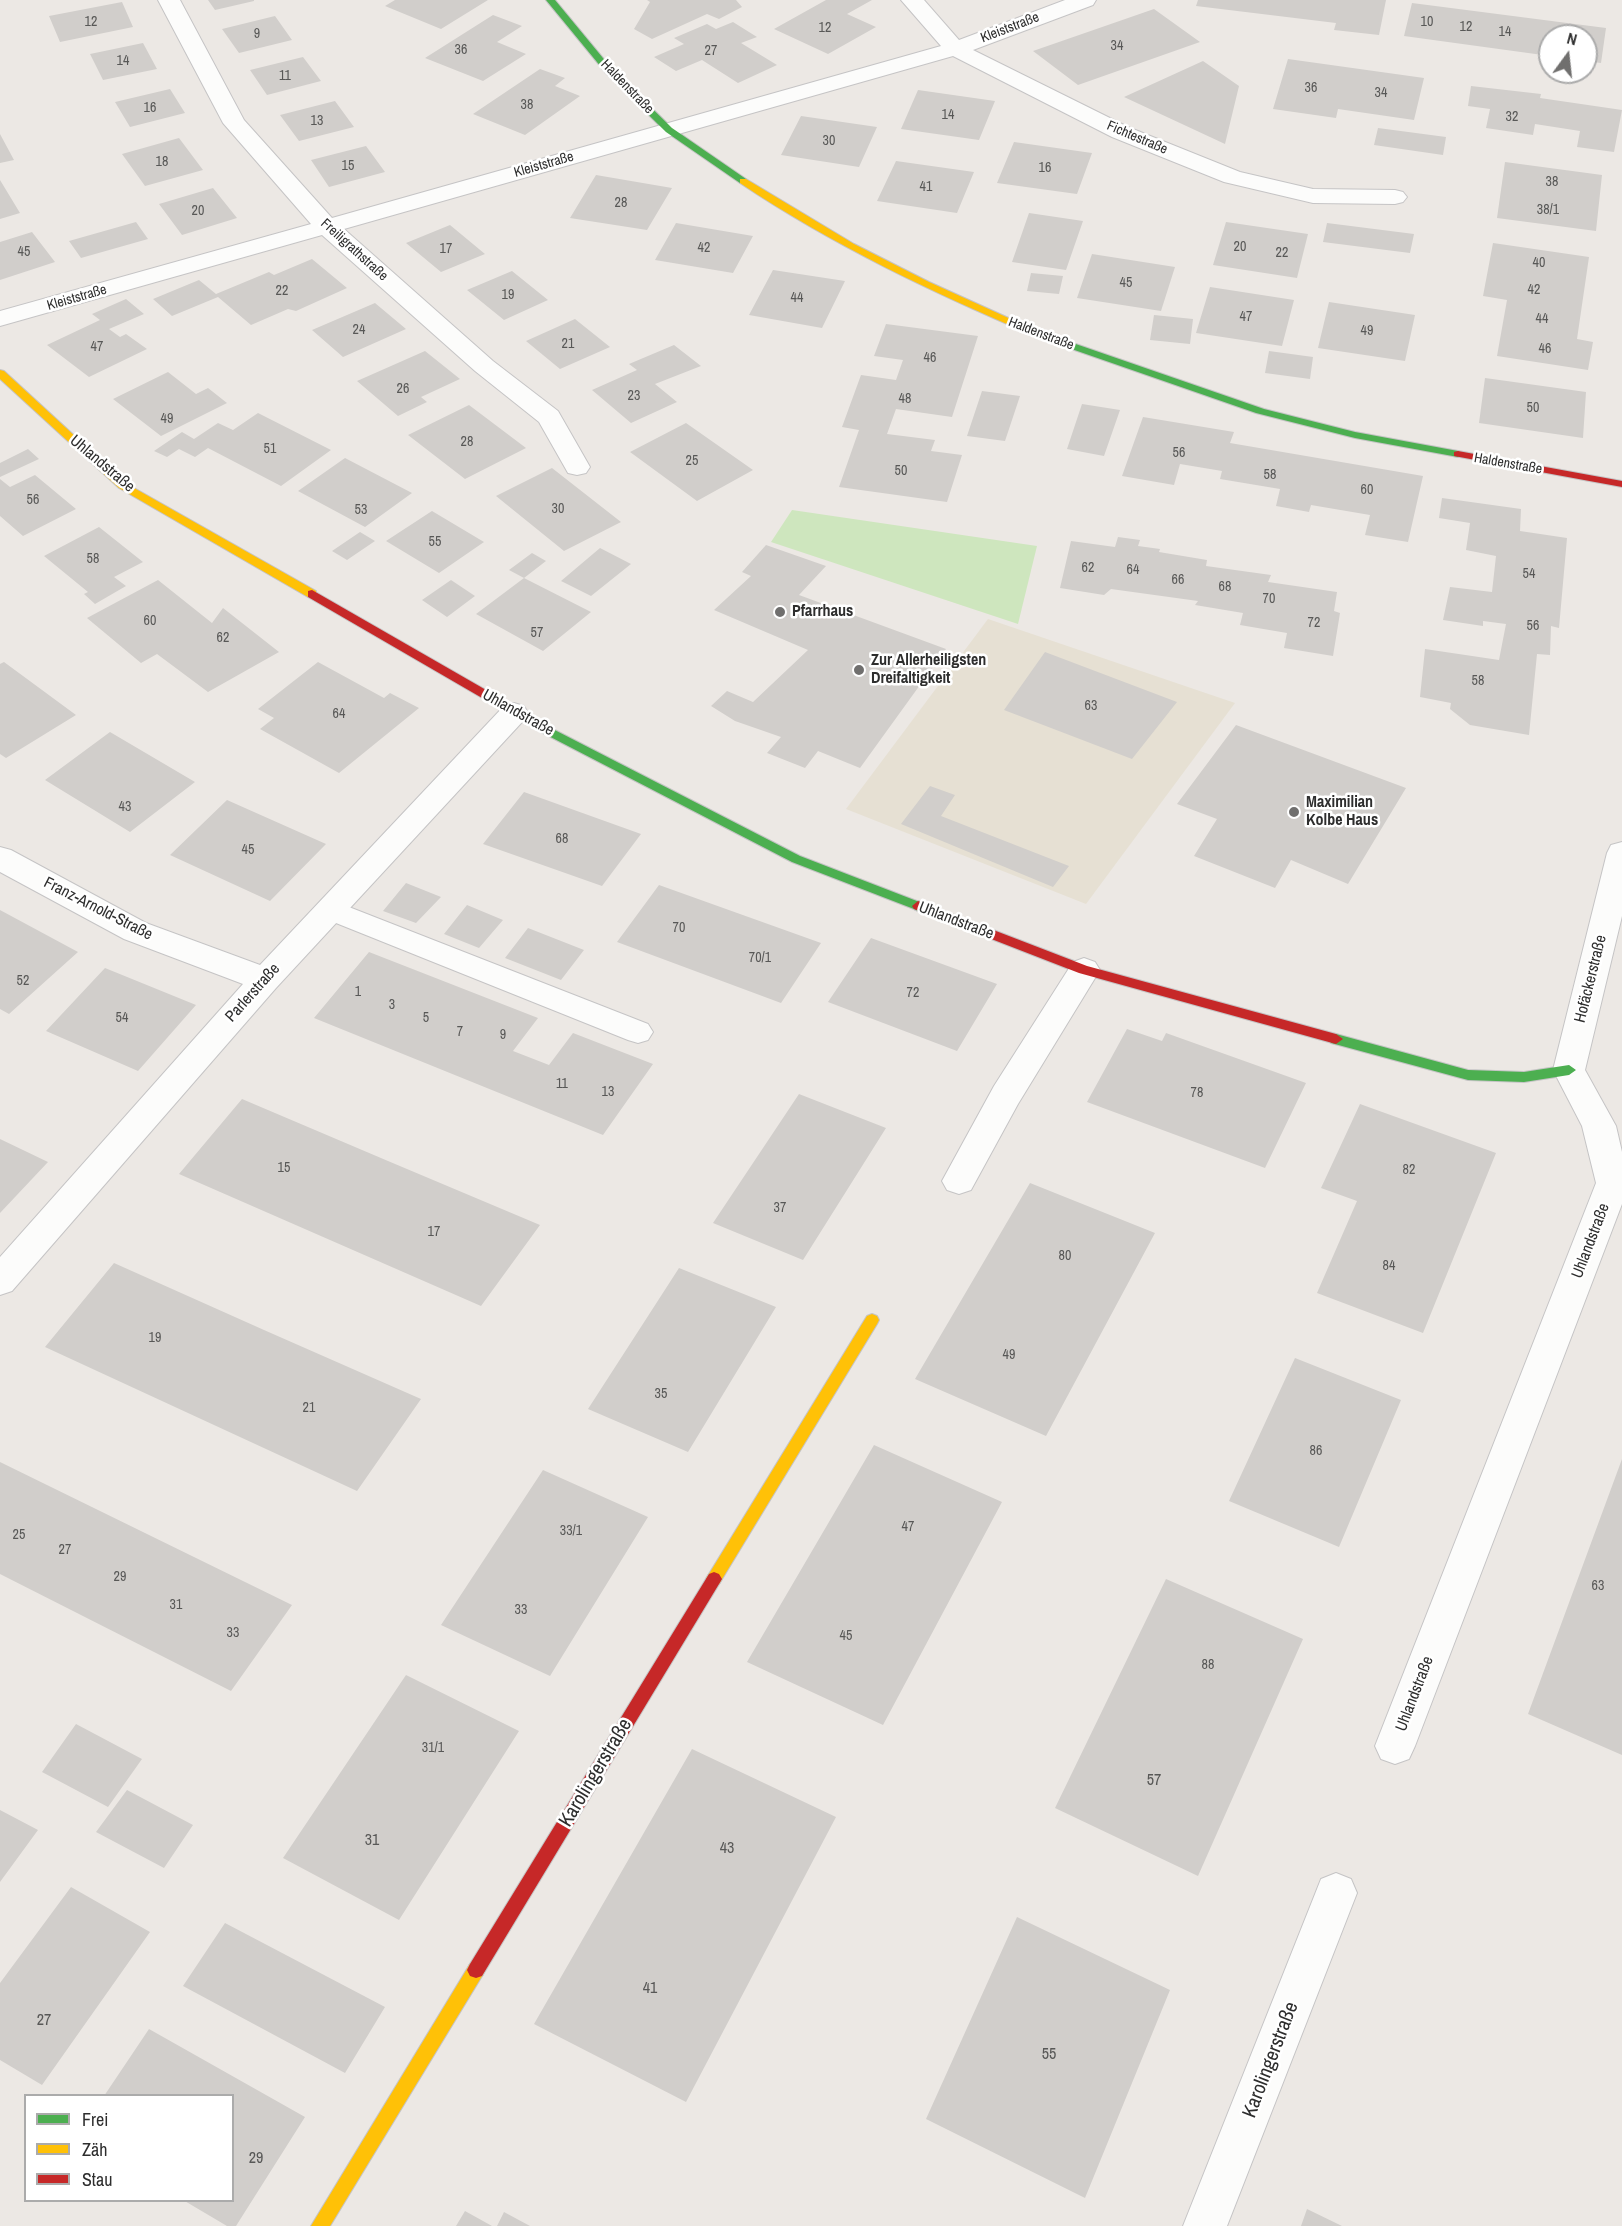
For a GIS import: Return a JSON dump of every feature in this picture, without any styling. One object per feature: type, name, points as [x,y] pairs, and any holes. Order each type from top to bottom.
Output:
[{"type":"street","name":"Freiligrathstraße","points":[[169,0],[234,123],[327,227],[484,366],[549,417],[577,467]]},
{"type":"street","name":"Haldenstraße","points":[[550,0],[609,71],[669,130],[764,196],[872,259],[959,301],[1044,336],[1260,411],[1354,435],[1622,484]]},
{"type":"street","name":"Fichtestraße","points":[[912,0],[955,49],[1120,132],[1232,177],[1312,196],[1395,197]]},
{"type":"street","name":"Kleiststraße","points":[[0,319],[955,49],[1085,0]]},
{"type":"street","name":"Uhlandstraße","points":[[0,373],[123,486],[422,657],[514,713],[796,859],[1084,970],[1468,1075],[1524,1077],[1569,1070],[1599,1126],[1613,1183],[1395,1746]]},
{"type":"street","name":"Parlerstraße","points":[[0,1281],[265,980],[514,713]]},
{"type":"street","name":"Hofäckerstraße","points":[[1569,1070],[1622,853]]},
{"type":"street","name":"Franz-Arnold-Straße","points":[[0,858],[135,931],[265,980]]},
{"type":"street","points":[[959,1181],[1006,1095],[1084,970]]},
{"type":"street","name":"Karolingerstraße","points":[[320,2226],[872,1320]]},
{"type":"street","name":"Karolingerstraße","points":[[1205,2226],[1336,1893]]},
{"type":"lane","points":[[331,910],[638,1032]]},
{"type":"shaded area","points":[[988,619],[1235,703],[1086,904],[846,809]]},
{"type":"green space","points":[[792,510],[1037,546],[1018,624],[771,542]]},
{"type":"building","points":[[208,0],[254,0],[254,1],[215,10]]},
{"type":"building","points":[[395,0],[488,0],[441,29],[385,6]]},
{"type":"building","points":[[647,0],[736,0],[742,7],[719,19],[707,14],[652,39],[634,29],[650,2]]},
{"type":"building","points":[[826,0],[872,0],[847,14],[876,27],[828,54],[774,29]]},
{"type":"building","points":[[1198,0],[1386,0],[1379,35],[1334,30],[1336,23],[1196,6]]},
{"type":"building","points":[[122,2],[133,27],[60,42],[49,16]]},
{"type":"building","points":[[1412,3],[1575,24],[1538,24],[1538,54],[1404,36]]},
{"type":"building","points":[[1154,9],[1200,42],[1078,85],[1033,51]]},
{"type":"building","points":[[493,15],[522,26],[497,42],[526,54],[483,81],[425,58]]},
{"type":"building","points":[[275,16],[292,40],[239,53],[222,29]]},
{"type":"building","points":[[733,22],[757,37],[741,43],[777,65],[738,83],[702,60],[676,71],[654,57],[684,44],[674,38],[707,24],[716,29]]},
{"type":"building","points":[[1598,27],[1606,28],[1601,63],[1598,63]]},
{"type":"building","points":[[143,43],[157,69],[103,80],[90,54]]},
{"type":"building","points":[[303,57],[321,81],[267,95],[250,70]]},
{"type":"building","points":[[1288,59],[1424,78],[1414,120],[1338,109],[1336,118],[1273,109]]},
{"type":"building","points":[[1203,61],[1239,86],[1225,144],[1124,97]]},
{"type":"building","points":[[540,69],[565,78],[555,86],[580,96],[525,135],[473,114]]},
{"type":"building","points":[[1471,86],[1541,94],[1540,98],[1622,110],[1614,152],[1577,147],[1580,131],[1535,124],[1533,135],[1486,128],[1490,109],[1468,106]]},
{"type":"building","points":[[170,89],[185,113],[130,127],[115,102]]},
{"type":"building","points":[[918,90],[995,101],[979,140],[901,129]]},
{"type":"building","points":[[335,101],[354,127],[299,141],[280,115]]},
{"type":"building","points":[[801,116],[877,127],[859,167],[781,155]]},
{"type":"building","points":[[1378,128],[1446,137],[1443,155],[1374,145]]},
{"type":"building","points":[[0,134],[14,160],[0,163]]},
{"type":"building","points":[[179,138],[203,170],[145,186],[122,154]]},
{"type":"building","points":[[1014,142],[1092,153],[1077,194],[997,183]]},
{"type":"building","points":[[366,146],[385,172],[329,187],[311,160]]},
{"type":"building","points":[[896,161],[974,172],[957,213],[877,201]]},
{"type":"building","points":[[1505,162],[1602,175],[1596,231],[1497,218]]},
{"type":"building","points":[[596,175],[672,188],[647,230],[570,218]]},
{"type":"building","points":[[0,180],[20,213],[0,219]]},
{"type":"building","points":[[213,188],[237,218],[182,235],[159,204]]},
{"type":"building","points":[[1029,213],[1083,221],[1066,270],[1012,262]]},
{"type":"building","points":[[136,222],[148,239],[81,258],[69,241]]},
{"type":"building","points":[[1226,222],[1308,234],[1297,278],[1213,265]]},
{"type":"building","points":[[676,223],[753,236],[733,273],[655,260]]},
{"type":"building","points":[[1327,223],[1414,234],[1410,253],[1323,242]]},
{"type":"building","points":[[450,225],[485,254],[441,272],[406,243]]},
{"type":"building","points":[[32,232],[55,262],[0,280],[0,242]]},
{"type":"building","points":[[1493,243],[1589,257],[1577,339],[1593,342],[1588,370],[1497,356],[1507,300],[1483,296]]},
{"type":"building","points":[[1092,254],[1175,267],[1161,311],[1077,298]]},
{"type":"building","points":[[312,259],[347,288],[296,311],[288,309],[251,325],[218,297],[172,316],[153,299],[199,280],[216,294],[269,272],[274,275]]},
{"type":"building","points":[[773,270],[845,281],[822,328],[749,315]]},
{"type":"building","points":[[512,271],[548,300],[504,320],[467,290]]},
{"type":"building","points":[[1031,273],[1063,276],[1059,294],[1027,291]]},
{"type":"building","points":[[1210,287],[1294,300],[1282,346],[1196,333]]},
{"type":"building","points":[[126,299],[144,314],[109,329],[120,337],[126,334],[147,349],[89,377],[47,345],[100,320],[92,314]]},
{"type":"building","points":[[1329,302],[1415,315],[1405,361],[1318,348]]},
{"type":"building","points":[[375,303],[406,329],[343,357],[312,330]]},
{"type":"building","points":[[1154,315],[1193,319],[1190,344],[1150,340]]},
{"type":"building","points":[[575,319],[610,347],[560,369],[526,341]]},
{"type":"building","points":[[886,324],[978,336],[952,417],[896,409],[887,434],[935,440],[931,451],[962,455],[947,502],[839,487],[859,430],[842,427],[861,375],[896,380],[903,360],[874,356]]},
{"type":"building","points":[[674,345],[701,366],[655,384],[677,402],[631,423],[592,390],[637,370],[629,364]]},
{"type":"building","points":[[425,351],[460,379],[421,397],[427,402],[398,416],[357,381]]},
{"type":"building","points":[[1269,351],[1313,357],[1310,379],[1265,373]]},
{"type":"building","points":[[168,372],[196,394],[208,388],[227,403],[161,436],[113,399]]},
{"type":"building","points":[[1485,378],[1586,392],[1583,438],[1479,423]]},
{"type":"building","points":[[982,391],[1020,396],[1005,441],[967,436]]},
{"type":"building","points":[[1082,404],[1120,410],[1104,456],[1067,449]]},
{"type":"building","points":[[469,405],[526,448],[465,479],[408,435]]},
{"type":"building","points":[[258,413],[331,450],[281,486],[208,448],[195,457],[179,449],[167,457],[154,451],[182,432],[194,439],[218,423],[233,430]]},
{"type":"building","points":[[1143,417],[1234,432],[1230,443],[1423,476],[1408,542],[1365,535],[1370,515],[1311,505],[1309,512],[1276,506],[1280,489],[1220,479],[1222,471],[1180,464],[1174,485],[1122,476]]},
{"type":"building","points":[[686,423],[753,470],[697,501],[630,452]]},
{"type":"building","points":[[28,449],[39,459],[0,477],[0,463]]},
{"type":"building","points":[[345,458],[412,493],[365,527],[298,491]]},
{"type":"building","points":[[552,468],[621,522],[564,551],[496,496]]},
{"type":"building","points":[[35,475],[76,509],[23,536],[0,516],[0,479],[10,487]]},
{"type":"building","points":[[1442,498],[1521,509],[1520,531],[1567,538],[1559,628],[1551,626],[1550,655],[1537,654],[1529,735],[1470,725],[1450,709],[1451,703],[1420,697],[1425,649],[1499,660],[1506,624],[1483,621],[1483,626],[1443,620],[1450,587],[1492,592],[1496,556],[1466,550],[1470,523],[1439,518]]},
{"type":"building","points":[[432,511],[484,542],[439,573],[386,541]]},
{"type":"building","points":[[99,527],[143,562],[114,577],[126,586],[95,604],[84,594],[88,592],[44,556]]},
{"type":"building","points":[[360,532],[375,541],[347,560],[332,551]]},
{"type":"building","points":[[1118,537],[1140,540],[1138,546],[1160,549],[1159,552],[1207,560],[1206,566],[1271,575],[1268,582],[1337,592],[1334,611],[1340,613],[1333,656],[1284,648],[1287,633],[1240,625],[1243,613],[1195,605],[1198,601],[1111,589],[1104,595],[1060,588],[1071,541],[1115,547]]},
{"type":"building","name":"Zur Allerheiligsten Dreifaltigkeit","points":[[766,545],[826,566],[799,595],[946,649],[860,768],[818,751],[805,768],[767,753],[781,737],[735,721],[711,706],[727,691],[753,702],[808,650],[714,610],[751,576],[742,572]]},
{"type":"building","points":[[600,548],[631,564],[591,596],[561,581]]},
{"type":"building","points":[[532,553],[546,561],[524,578],[509,570]]},
{"type":"building","points":[[524,578],[591,612],[543,651],[476,614]]},
{"type":"building","points":[[158,580],[212,623],[223,608],[279,652],[208,692],[157,654],[141,663],[87,618]]},
{"type":"building","points":[[451,580],[475,596],[447,617],[422,600]]},
{"type":"building","points":[[1045,652],[1177,702],[1132,759],[1004,710]]},
{"type":"building","points":[[4,662],[76,715],[6,758],[0,754],[0,664]]},
{"type":"building","points":[[318,662],[384,698],[390,693],[419,708],[339,773],[260,729],[274,718],[258,709]]},
{"type":"building","name":"Maximilian Kolbe Haus","points":[[1236,725],[1406,788],[1348,884],[1291,860],[1275,888],[1194,856],[1217,819],[1177,804]]},
{"type":"building","points":[[110,732],[195,782],[130,832],[45,780]]},
{"type":"building","points":[[930,786],[955,795],[941,816],[1069,866],[1053,887],[901,824]]},
{"type":"building","points":[[524,792],[641,834],[602,886],[483,844]]},
{"type":"building","points":[[227,800],[326,844],[270,901],[170,855]]},
{"type":"building","points":[[406,883],[441,897],[416,923],[383,911]]},
{"type":"building","points":[[659,885],[821,943],[781,1003],[617,942]]},
{"type":"building","points":[[467,905],[503,920],[479,948],[444,934]]},
{"type":"building","points":[[0,910],[78,952],[9,1014],[0,1009]]},
{"type":"building","points":[[528,928],[584,950],[561,980],[505,958]]},
{"type":"building","points":[[871,938],[997,984],[957,1051],[828,1002]]},
{"type":"building","points":[[369,952],[538,1018],[513,1051],[549,1065],[573,1033],[653,1064],[603,1135],[314,1018]]},
{"type":"building","points":[[105,968],[196,1005],[138,1071],[46,1031]]},
{"type":"building","points":[[1127,1029],[1162,1041],[1166,1033],[1306,1083],[1265,1168],[1087,1102]]},
{"type":"building","points":[[799,1094],[886,1128],[803,1260],[713,1223]]},
{"type":"building","points":[[242,1099],[540,1225],[481,1306],[179,1174]]},
{"type":"building","points":[[1360,1104],[1496,1153],[1423,1333],[1317,1293],[1357,1201],[1321,1188]]},
{"type":"building","points":[[0,1139],[48,1162],[0,1213]]},
{"type":"building","points":[[1030,1183],[1155,1233],[1046,1436],[915,1379]]},
{"type":"building","points":[[114,1263],[421,1399],[357,1491],[45,1347]]},
{"type":"building","points":[[679,1268],[776,1307],[688,1452],[588,1409]]},
{"type":"building","points":[[1295,1358],[1401,1400],[1339,1547],[1229,1501]]},
{"type":"building","points":[[874,1445],[1002,1502],[883,1725],[747,1662]]},
{"type":"building","points":[[1622,1459],[1622,1755],[1528,1714]]},
{"type":"building","points":[[0,1462],[292,1605],[231,1691],[0,1574]]},
{"type":"building","points":[[543,1470],[648,1517],[550,1676],[441,1625]]},
{"type":"building","points":[[1166,1579],[1303,1639],[1198,1876],[1055,1808]]},
{"type":"building","points":[[406,1675],[519,1731],[399,1920],[283,1858]]},
{"type":"building","points":[[76,1724],[142,1759],[108,1807],[42,1772]]},
{"type":"building","points":[[692,1749],[836,1817],[686,2102],[534,2024]]},
{"type":"building","points":[[127,1790],[193,1825],[164,1868],[96,1832]]},
{"type":"building","points":[[0,1810],[38,1830],[0,1882]]},
{"type":"building","points":[[71,1887],[150,1932],[42,2085],[0,2060],[0,1983]]},
{"type":"building","points":[[1017,1917],[1170,1990],[1085,2198],[926,2119]]},
{"type":"building","points":[[225,1923],[385,2007],[345,2073],[183,1986]]},
{"type":"building","points":[[149,2029],[305,2117],[236,2226],[227,2226],[186,2202],[234,2202],[234,2094],[105,2094]]},
{"type":"building","points":[[1307,2209],[1342,2226],[1301,2226]]},
{"type":"building","points":[[465,2211],[492,2226],[456,2226]]},
{"type":"building","points":[[504,2212],[530,2226],[497,2226]]},
{"type":"traffic: fast","points":[[550,0],[609,71],[669,130],[743,181]]},
{"type":"traffic: fast","points":[[1041,335],[1260,411],[1355,435],[1458,454]]},
{"type":"traffic: fast","points":[[543,728],[796,859],[918,906]]},
{"type":"traffic: fast","points":[[1336,1039],[1468,1075],[1524,1077],[1569,1070]]},
{"type":"traffic: slow","points":[[743,181],[850,247],[963,302],[1041,335]]},
{"type":"traffic: slow","points":[[0,373],[123,486],[312,594]]},
{"type":"traffic: slow","points":[[714,1579],[872,1320]]},
{"type":"traffic: slow","points":[[320,2226],[476,1970]]},
{"type":"traffic: jam","points":[[1458,454],[1622,484]]},
{"type":"traffic: jam","points":[[312,594],[543,728]]},
{"type":"traffic: jam","points":[[918,906],[1084,970],[1336,1039]]},
{"type":"traffic: jam","points":[[476,1970],[714,1579]]},
{"type":"place","name":"Pfarrhaus","points":[[780,612]]},
{"type":"place","name":"Zur Allerheiligsten Dreifaltigkeit","points":[[859,670]]},
{"type":"place","name":"Maximilian Kolbe Haus","points":[[1294,812]]}]
